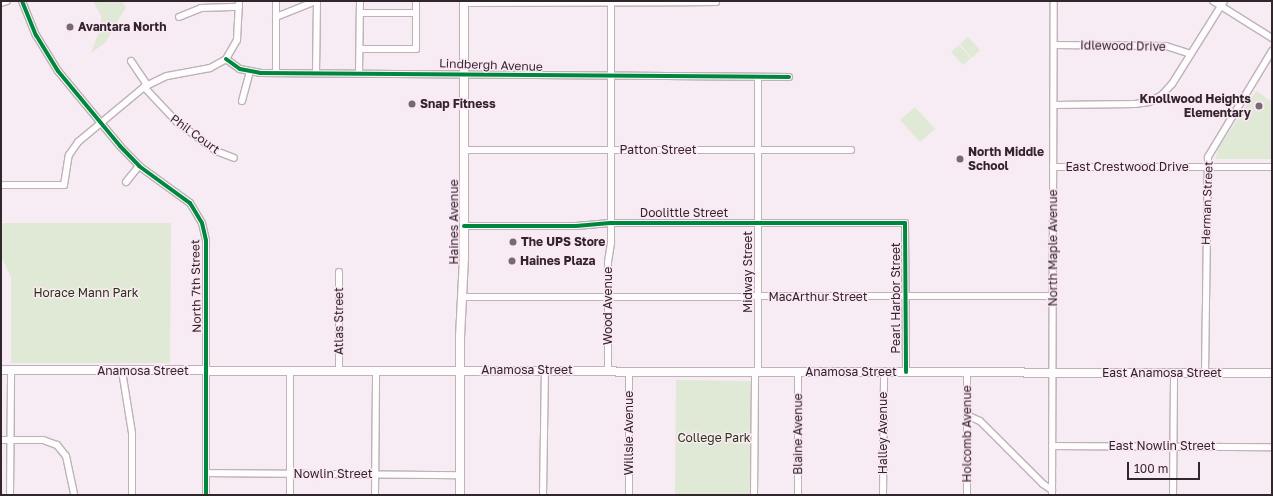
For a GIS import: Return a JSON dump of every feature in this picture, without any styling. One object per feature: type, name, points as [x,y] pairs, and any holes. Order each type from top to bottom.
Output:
[{"type":"main road","name":"Haines Avenue","points":[[460,495],[460,370],[464,226],[464,2]]},
{"type":"main road","name":"Anamosa Street","points":[[1,370],[1052,372]]},
{"type":"main road","name":"East Anamosa Street","points":[[1052,372],[1272,373]]},
{"type":"street","points":[[1,3],[7,1]]},
{"type":"street","name":"North 7th Street","points":[[22,1],[45,52],[100,122],[139,166],[190,203],[199,216],[205,230],[206,495]]},
{"type":"street","points":[[276,1],[276,73]]},
{"type":"street","points":[[276,17],[316,1],[316,73]]},
{"type":"street","points":[[360,1],[360,73]]},
{"type":"street","points":[[360,49],[416,49],[416,1]]},
{"type":"street","name":"North Maple Avenue","points":[[1052,492],[1054,1]]},
{"type":"street","points":[[1213,1],[1223,3],[1272,38]]},
{"type":"street","points":[[464,2],[716,2]]},
{"type":"street","name":"Wood Avenue","points":[[608,371],[611,150],[611,2]]},
{"type":"street","points":[[1054,105],[1149,102],[1162,95],[1172,84],[1223,3]]},
{"type":"street","points":[[1,185],[64,185],[69,154],[100,122],[146,86],[168,76],[210,68],[226,59],[237,40],[239,4],[201,8],[178,17]]},
{"type":"street","points":[[360,13],[416,13]]},
{"type":"street","name":"Idlewood Drive","points":[[1054,45],[1166,46],[1190,54]]},
{"type":"street","name":"Herman Street","points":[[1205,373],[1206,167],[1213,145],[1272,51]]},
{"type":"street","name":"Lindbergh Avenue","points":[[226,59],[250,72],[276,73],[789,77]]},
{"type":"street","name":"Phil Court","points":[[131,61],[146,86],[177,122],[216,151],[234,158]]},
{"type":"street","points":[[242,101],[250,72]]},
{"type":"street","name":"Midway Street","points":[[754,495],[758,296],[758,77]]},
{"type":"street","name":"Patton Street","points":[[464,150],[851,150]]},
{"type":"street","points":[[126,182],[139,166]]},
{"type":"street","name":"East Crestwood Drive","points":[[1053,167],[1272,167]]},
{"type":"street","name":"Doolittle Street","points":[[464,226],[576,226],[610,222],[905,223]]},
{"type":"street","name":"Pearl Harbor Street","points":[[905,223],[906,372]]},
{"type":"street","name":"Atlas Street","points":[[339,272],[339,371]]},
{"type":"street","name":"MacArthur Street","points":[[463,297],[1053,296]]},
{"type":"street","points":[[10,495],[11,370]]},
{"type":"street","points":[[375,495],[376,370]]},
{"type":"street","points":[[544,495],[545,370]]},
{"type":"street","points":[[122,371],[132,433],[132,495]]},
{"type":"street","points":[[290,371],[290,495]]},
{"type":"street","name":"Willsie Avenue","points":[[629,371],[629,495]]},
{"type":"street","name":"Blaine Avenue","points":[[798,372],[798,495]]},
{"type":"street","name":"Halley Avenue","points":[[883,495],[884,372]]},
{"type":"street","name":"Holcomb Avenue","points":[[967,495],[968,372]]},
{"type":"street","points":[[1173,495],[1174,373]]},
{"type":"street","points":[[967,415],[980,421],[1052,492]]},
{"type":"street","points":[[1,440],[43,440],[62,449],[74,495]]},
{"type":"street","name":"East Nowlin Street","points":[[1052,446],[1272,447]]},
{"type":"street","name":"Nowlin Street","points":[[206,474],[460,475]]},
{"type":"green space","points":[[93,1],[122,1],[126,7],[105,43],[91,53],[101,26],[101,16]]},
{"type":"green space","points":[[968,37],[980,50],[972,58],[960,44]]},
{"type":"green space","points":[[959,45],[971,58],[963,65],[951,52]]},
{"type":"green space","name":"Knollwood Heights Elementary","points":[[1256,91],[1272,102],[1272,159],[1215,159],[1219,147]]},
{"type":"green space","points":[[915,107],[935,129],[920,142],[900,120]]},
{"type":"green space","name":"Horace Mann Park","points":[[1,223],[171,223],[170,363],[11,363],[11,277],[1,256]]},
{"type":"green space","name":"College Park","points":[[676,380],[752,381],[752,495],[675,495]]},
{"type":"cycle path","points":[[22,1],[36,35],[58,71],[120,146],[139,166],[190,203],[202,223],[206,241],[206,495]]},
{"type":"cycle path","points":[[226,59],[240,69],[260,73],[789,77]]},
{"type":"cycle path","points":[[464,226],[576,226],[610,223],[905,223],[906,372]]},
{"type":"place","name":"Avantara North","points":[[70,27]]},
{"type":"place","name":"Snap Fitness","points":[[412,104]]},
{"type":"place","name":"Knollwood Heights Elementary","points":[[1259,106]]},
{"type":"place","name":"North Middle School","points":[[960,159]]},
{"type":"place","name":"The UPS Store","points":[[513,242]]},
{"type":"place","name":"Haines Plaza","points":[[512,261]]}]
